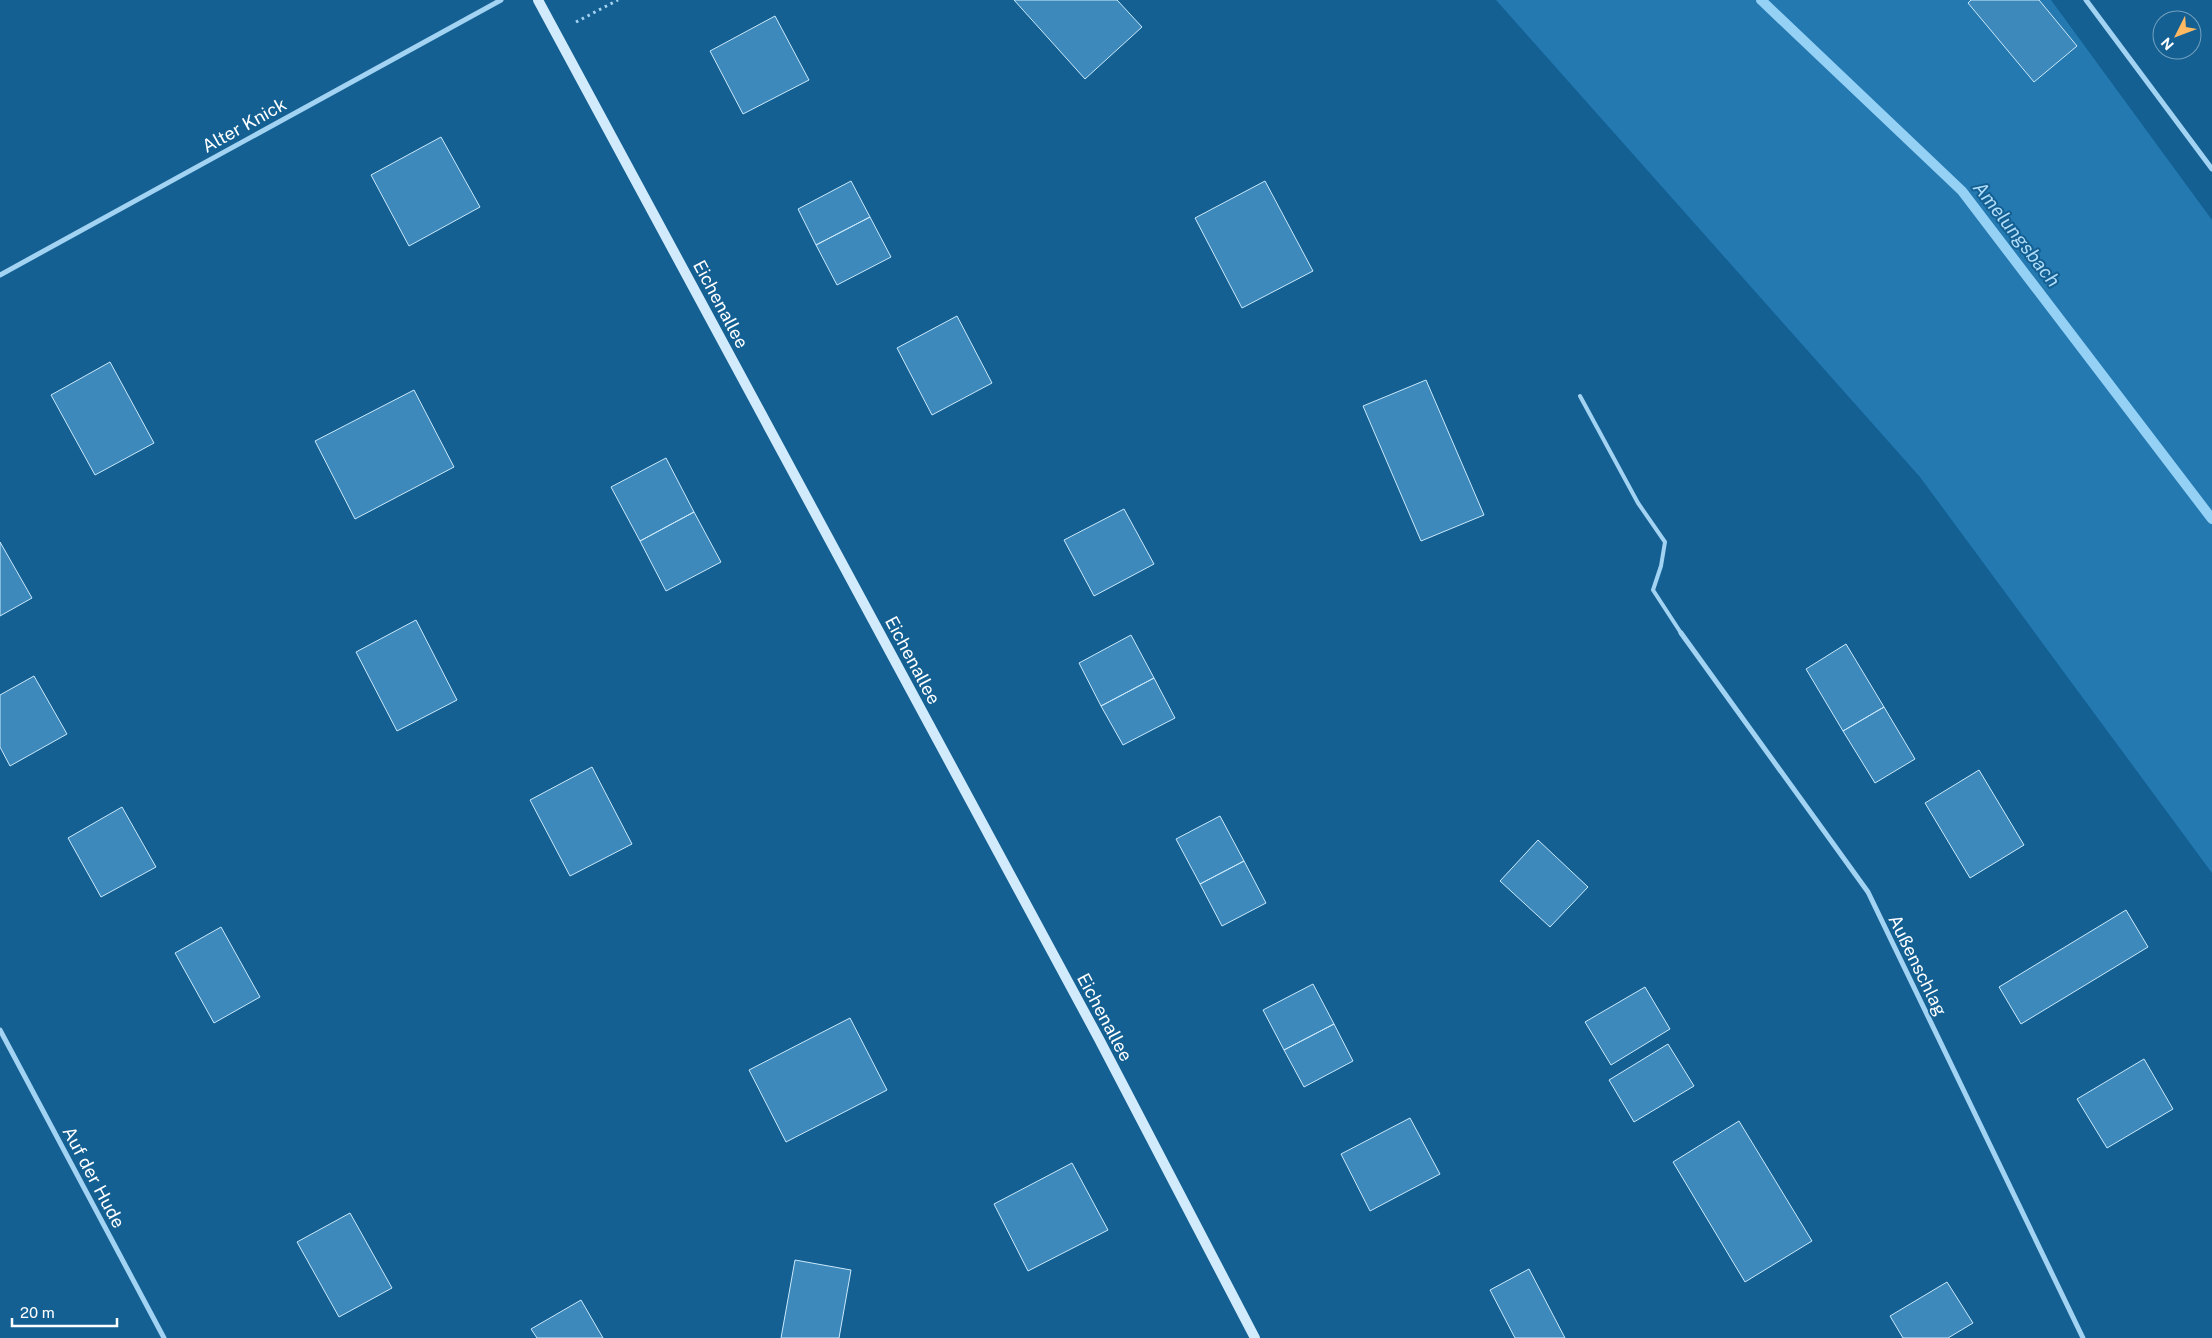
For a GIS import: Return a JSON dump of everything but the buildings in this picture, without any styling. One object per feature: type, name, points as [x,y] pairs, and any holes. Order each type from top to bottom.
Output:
[{"type":"street","name":"Alter Knick","points":[[0,274],[501,0]]},
{"type":"street","name":"Eichenallee","points":[[538,0],[1099,1039],[1256,1338]]},
{"type":"street","points":[[2086,0],[2212,169]]},
{"type":"street","name":"Außenschlag","points":[[1681,633],[1868,892],[2083,1338]]},
{"type":"street","name":"Auf der Hude","points":[[0,1030],[164,1338]]},
{"type":"lane","points":[[1580,396],[1638,503],[1665,542],[1661,566],[1653,590],[1681,633]]},
{"type":"path","points":[[556,32],[618,0]]},
{"type":"shaded area","points":[[1496,0],[2051,0],[2212,220],[2212,873],[1920,477]]},
{"type":"waterway","name":"Amelungsbach","points":[[1761,0],[1962,191],[2212,519]]}]
